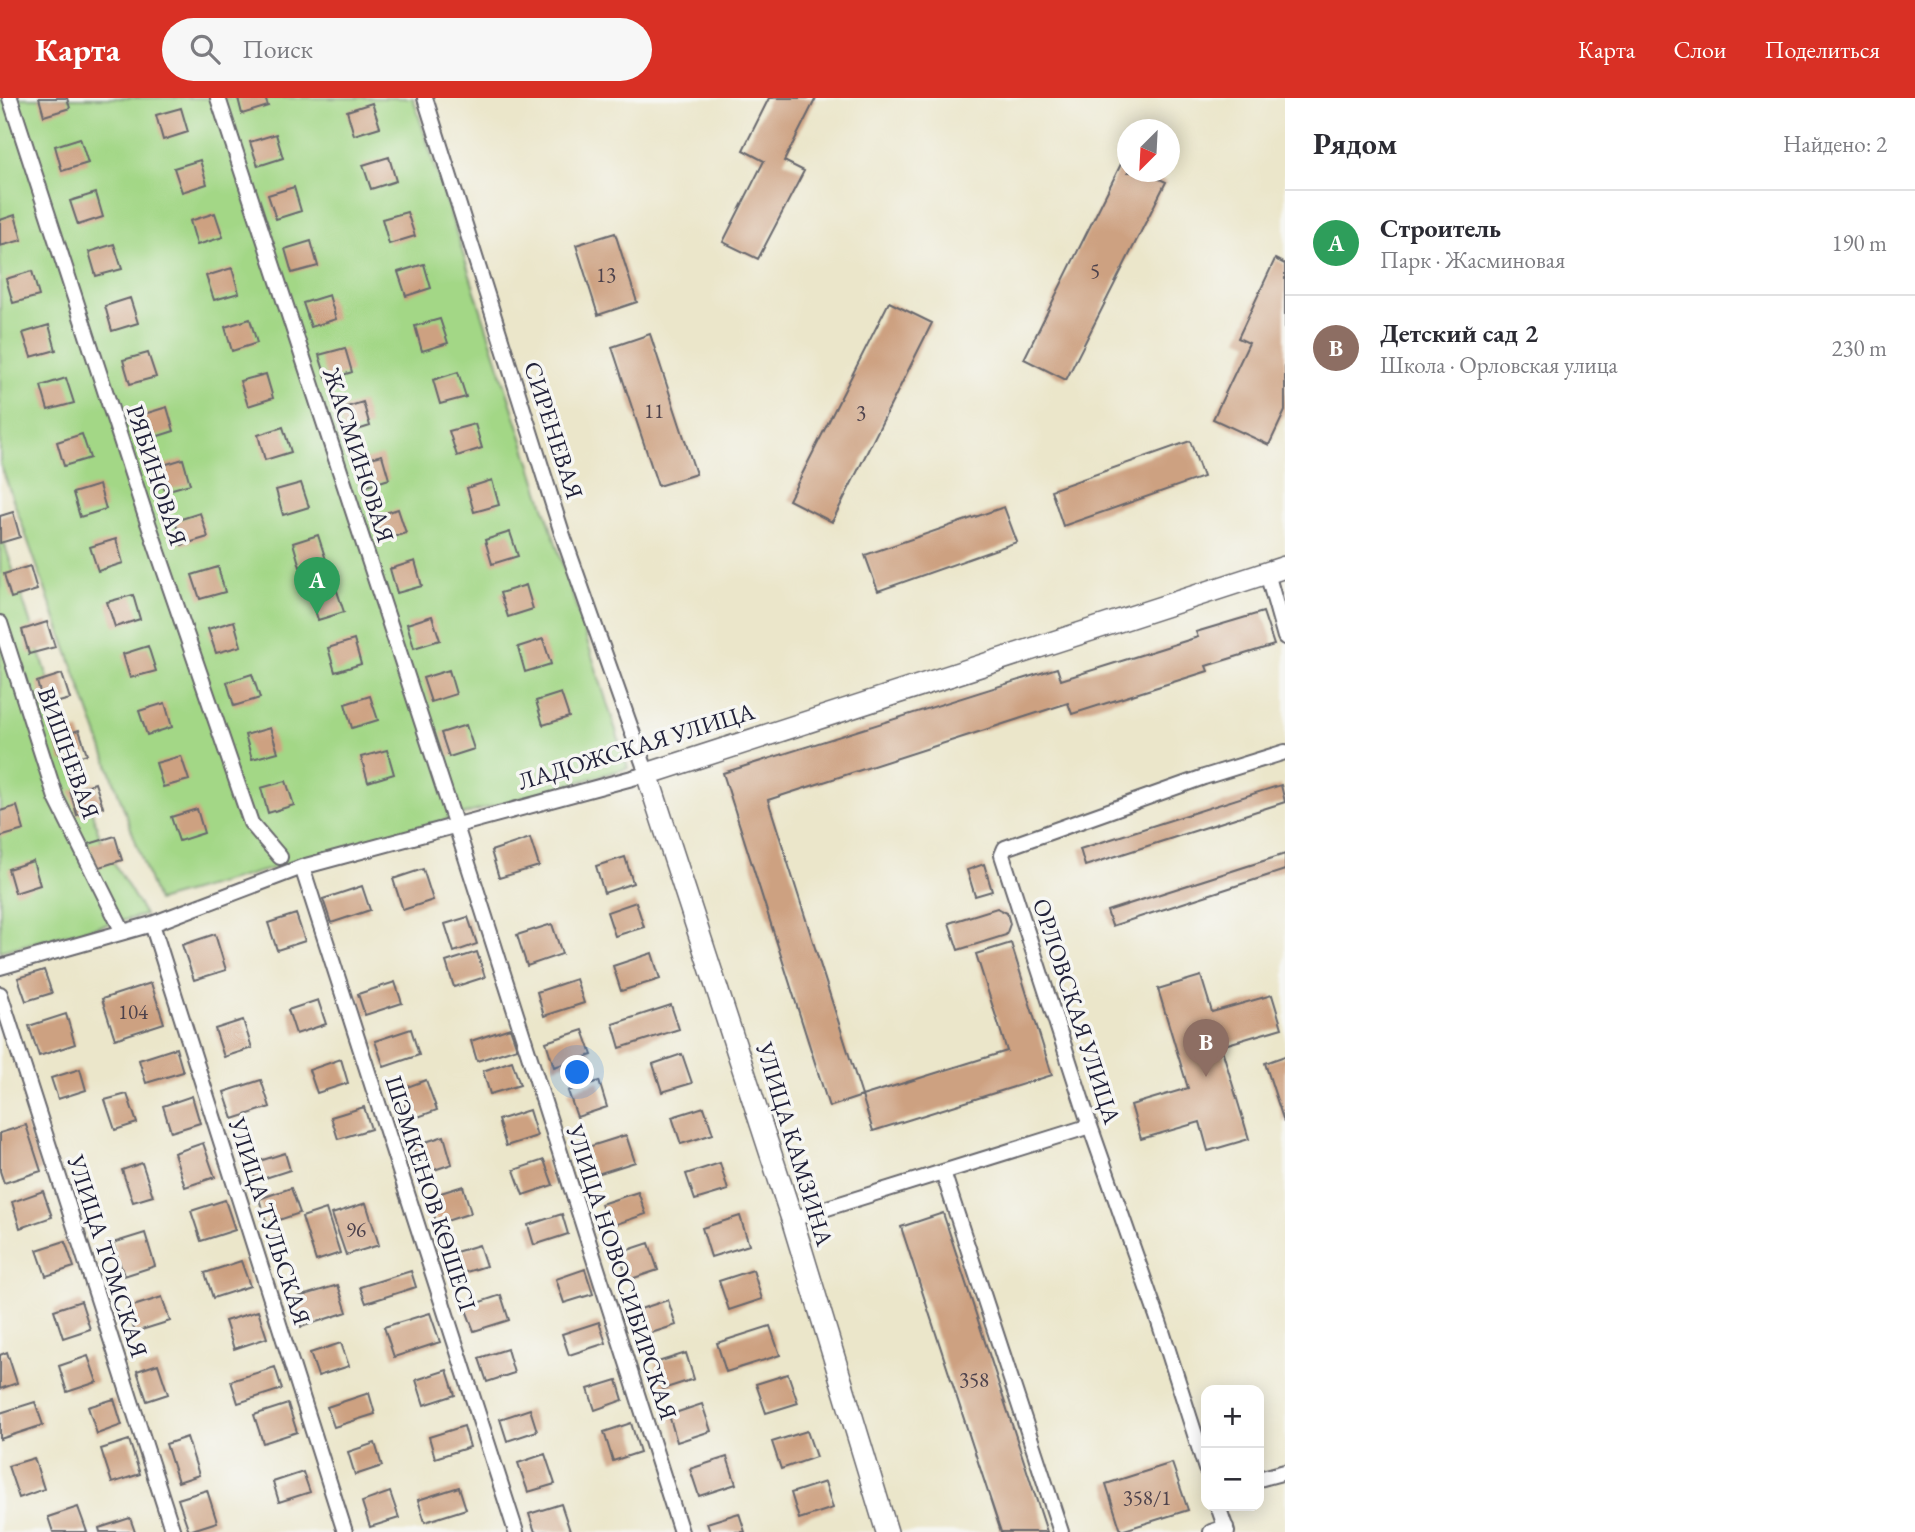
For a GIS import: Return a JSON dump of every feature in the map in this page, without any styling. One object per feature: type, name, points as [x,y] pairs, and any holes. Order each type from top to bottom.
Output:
[{"type":"main road","name":"ЛАДОЖСКАЯ УЛИЦА","points":[[647,774],[1276,570]]},
{"type":"main road","name":"УЛИЦА КАМЗИНА","points":[[647,774],[792,1219],[887,1532]]},
{"type":"street","name":"РЯБИНОВАЯ","points":[[10,98],[145,514],[251,823],[279,857]]},
{"type":"street","name":"ЖАСМИНОВАЯ","points":[[218,98],[456,826]]},
{"type":"street","name":"СИРЕНЕВАЯ","points":[[425,98],[562,533],[647,774]]},
{"type":"street","points":[[1276,570],[1285,637]]},
{"type":"street","name":"ВИШНЕВАЯ","points":[[0,623],[56,798],[123,932]]},
{"type":"street","name":"ОРЛОВСКАЯ УЛИЦА","points":[[1201,1453],[1159,1322],[1090,1126],[1006,867],[1003,850],[1204,777],[1285,752]]},
{"type":"street","name":"ЛАДОЖСКАЯ УЛИЦА","points":[[0,967],[152,924],[302,867],[647,774]]},
{"type":"street","name":"УЛИЦА НОВОСИБИРСКАЯ","points":[[456,826],[681,1532]]},
{"type":"street","name":"ШӘМКЕНОВ КӨШЕСІ","points":[[302,867],[516,1532]]},
{"type":"street","name":"УЛИЦА ТУЛЬСКАЯ","points":[[152,924],[345,1532]]},
{"type":"street","name":"УЛИЦА ТОМСКАЯ","points":[[0,994],[173,1532]]},
{"type":"street","points":[[792,1219],[1090,1126]]},
{"type":"street","points":[[943,1172],[1061,1532]]},
{"type":"street","points":[[1264,1478],[1285,1472]]},
{"type":"street","points":[[1211,1532],[1226,1530],[1220,1511]]},
{"type":"green space","points":[[0,98],[413,98],[628,768],[157,901],[0,463]]},
{"type":"green space","points":[[0,530],[102,843],[145,915],[0,951]]},
{"type":"building","points":[[39,98],[67,98],[70,108],[44,116]]},
{"type":"building","points":[[238,98],[265,98],[268,106],[242,114]]},
{"type":"building","points":[[769,98],[816,98],[784,161],[804,171],[758,259],[723,242],[764,161],[743,150]]},
{"type":"building","points":[[372,103],[380,127],[354,135],[347,111]]},
{"type":"building","points":[[181,108],[188,132],[163,140],[156,115]]},
{"type":"building","points":[[276,134],[283,158],[258,166],[250,142]]},
{"type":"building","points":[[80,138],[88,163],[62,171],[55,146]]},
{"type":"building","points":[[389,157],[396,181],[371,189],[363,165]]},
{"type":"building","points":[[200,160],[207,184],[182,192],[174,168]]},
{"type":"building","points":[[1117,172],[1117,182],[1166,182],[1066,380],[1024,359]]},
{"type":"building","points":[[294,187],[301,211],[276,219],[268,195]]},
{"type":"building","points":[[96,193],[103,217],[78,225],[70,201]]},
{"type":"building","points":[[407,212],[415,236],[389,244],[382,219]]},
{"type":"building","points":[[215,213],[223,237],[197,245],[190,221]]},
{"type":"building","points":[[15,215],[22,240],[0,246],[0,220]]},
{"type":"building","points":[[615,233],[637,302],[598,315],[576,245]]},
{"type":"building","points":[[311,241],[318,266],[292,273],[285,249]]},
{"type":"building","points":[[114,244],[122,269],[96,276],[89,252]]},
{"type":"building","points":[[1275,259],[1285,264],[1285,411],[1269,445],[1213,419],[1249,343],[1238,338]]},
{"type":"building","points":[[424,264],[431,288],[406,296],[398,272]]},
{"type":"building","points":[[232,268],[239,293],[214,300],[206,276]]},
{"type":"building","points":[[32,271],[39,296],[13,303],[6,279]]},
{"type":"building","points":[[329,295],[336,319],[311,327],[303,303]]},
{"type":"building","points":[[130,298],[138,323],[112,331],[105,306]]},
{"type":"building","points":[[889,302],[932,323],[832,522],[789,500]]},
{"type":"building","points":[[250,319],[257,343],[232,351],[225,327]]},
{"type":"building","points":[[440,319],[448,343],[422,351],[415,326]]},
{"type":"building","points":[[49,325],[56,350],[31,357],[23,333]]},
{"type":"building","points":[[650,334],[696,474],[658,486],[612,347]]},
{"type":"building","points":[[345,348],[352,372],[327,380],[319,355]]},
{"type":"building","points":[[148,353],[156,377],[130,384],[123,360]]},
{"type":"building","points":[[458,372],[466,397],[440,404],[433,380]]},
{"type":"building","points":[[266,374],[273,398],[248,406],[240,381]]},
{"type":"building","points":[[66,378],[74,403],[48,410],[41,386]]},
{"type":"building","points":[[363,402],[370,426],[345,434],[337,410]]},
{"type":"building","points":[[167,407],[174,431],[149,439],[141,415]]},
{"type":"building","points":[[475,424],[482,448],[457,456],[449,431]]},
{"type":"building","points":[[283,427],[291,452],[265,460],[258,435]]},
{"type":"building","points":[[82,434],[90,458],[64,466],[57,442]]},
{"type":"building","points":[[1190,441],[1203,477],[1063,526],[1051,490]]},
{"type":"building","points":[[382,455],[389,479],[364,487],[356,462]]},
{"type":"building","points":[[183,459],[190,484],[165,491],[157,467]]},
{"type":"building","points":[[492,480],[499,505],[474,512],[467,488]]},
{"type":"building","points":[[301,483],[309,507],[283,515],[276,490]]},
{"type":"building","points":[[99,485],[106,509],[80,517],[73,493]]},
{"type":"building","points":[[1004,507],[1017,542],[878,591],[865,555]]},
{"type":"building","points":[[398,509],[406,533],[380,541],[373,517]]},
{"type":"building","points":[[13,512],[20,537],[0,543],[0,516]]},
{"type":"building","points":[[200,513],[208,537],[182,545],[175,521]]},
{"type":"building","points":[[510,532],[518,556],[492,564],[485,540]]},
{"type":"building","points":[[318,535],[326,560],[300,567],[293,543]]},
{"type":"building","points":[[116,539],[123,563],[98,571],[90,547]]},
{"type":"building","points":[[415,561],[422,586],[397,593],[390,569]]},
{"type":"building","points":[[30,566],[37,590],[11,598],[4,574]]},
{"type":"building","points":[[218,567],[225,592],[200,599],[192,575]]},
{"type":"building","points":[[526,585],[533,609],[508,617],[500,593]]},
{"type":"building","points":[[336,588],[344,612],[318,620],[311,596]]},
{"type":"building","points":[[133,595],[140,619],[115,627],[107,602]]},
{"type":"building","points":[[1263,612],[1274,645],[1206,666],[1208,671],[1072,714],[1068,703],[768,800],[862,1096],[829,1107],[723,773],[1057,668],[1061,680],[1198,637],[1196,632]]},
{"type":"building","points":[[432,616],[440,640],[414,648],[407,624]]},
{"type":"building","points":[[234,621],[241,646],[216,653],[208,629]]},
{"type":"building","points":[[47,622],[55,647],[29,654],[22,630]]},
{"type":"building","points":[[543,639],[551,664],[525,672],[518,647]]},
{"type":"building","points":[[354,640],[361,664],[335,672],[328,648]]},
{"type":"building","points":[[148,646],[156,671],[130,678],[123,654]]},
{"type":"building","points":[[449,670],[456,694],[431,702],[423,678]]},
{"type":"building","points":[[62,674],[70,699],[44,706],[37,682]]},
{"type":"building","points":[[252,674],[260,698],[234,706],[227,682]]},
{"type":"building","points":[[561,693],[569,717],[543,725],[536,701]]},
{"type":"building","points":[[370,696],[378,720],[352,728],[345,704]]},
{"type":"building","points":[[165,703],[172,727],[147,735],[139,711]]},
{"type":"building","points":[[466,725],[474,749],[449,757],[441,733]]},
{"type":"building","points":[[270,728],[278,752],[252,759],[245,735]]},
{"type":"building","points":[[79,730],[87,754],[61,762],[54,738]]},
{"type":"building","points":[[387,750],[394,774],[368,782],[361,757]]},
{"type":"building","points":[[181,756],[189,780],[163,787],[156,763]]},
{"type":"building","points":[[286,781],[294,805],[268,813],[261,788]]},
{"type":"building","points":[[95,783],[103,807],[77,815],[70,791]]},
{"type":"building","points":[[1281,785],[1285,802],[1085,866],[1080,849]]},
{"type":"building","points":[[17,806],[24,830],[0,837],[0,811]]},
{"type":"building","points":[[197,809],[204,833],[179,841],[171,817]]},
{"type":"building","points":[[115,836],[122,860],[97,868],[89,844]]},
{"type":"building","points":[[530,838],[539,866],[499,878],[491,851]]},
{"type":"building","points":[[1285,854],[1285,870],[1112,926],[1107,911]]},
{"type":"building","points":[[625,857],[633,883],[604,893],[596,866]]},
{"type":"building","points":[[33,861],[40,885],[15,893],[8,869]]},
{"type":"building","points":[[984,864],[992,891],[975,896],[967,870]]},
{"type":"building","points":[[423,869],[433,900],[403,910],[393,879]]},
{"type":"building","points":[[362,886],[370,910],[331,923],[323,899]]},
{"type":"building","points":[[636,902],[644,927],[615,936],[607,912]]},
{"type":"building","points":[[997,908],[1007,913],[1010,924],[1006,935],[958,950],[949,923]]},
{"type":"building","points":[[296,914],[305,941],[277,950],[268,923]]},
{"type":"building","points":[[468,917],[477,944],[454,952],[445,924]]},
{"type":"building","points":[[552,924],[562,954],[527,966],[517,935]]},
{"type":"building","points":[[215,934],[226,970],[194,980],[182,945]]},
{"type":"building","points":[[1011,943],[1052,1075],[873,1131],[862,1096],[1007,1051],[976,954]]},
{"type":"building","points":[[477,952],[485,977],[454,987],[446,962]]},
{"type":"building","points":[[652,953],[660,979],[621,991],[613,966]]},
{"type":"building","points":[[44,970],[52,993],[26,1001],[18,978]]},
{"type":"building","points":[[1201,976],[1212,1012],[1272,995],[1282,1028],[1221,1046],[1249,1139],[1208,1151],[1200,1122],[1141,1139],[1131,1105],[1188,1088],[1158,989]]},
{"type":"building","points":[[576,979],[584,1003],[544,1016],[537,992]]},
{"type":"building","points":[[395,982],[402,1003],[365,1015],[358,994]]},
{"type":"building","points":[[151,983],[164,1023],[115,1039],[102,999]]},
{"type":"building","points":[[318,1000],[326,1024],[296,1034],[288,1010]]},
{"type":"building","points":[[671,1005],[679,1029],[620,1048],[613,1024]]},
{"type":"building","points":[[66,1014],[75,1044],[39,1056],[29,1026]]},
{"type":"building","points":[[243,1020],[252,1048],[224,1057],[215,1029]]},
{"type":"building","points":[[510,1028],[517,1048],[477,1061],[471,1041]]},
{"type":"building","points":[[411,1029],[419,1055],[384,1067],[375,1041]]},
{"type":"building","points":[[583,1030],[592,1055],[554,1067],[546,1042]]},
{"type":"building","points":[[176,1048],[183,1072],[146,1083],[139,1060]]},
{"type":"building","points":[[682,1054],[692,1083],[662,1092],[653,1064]]},
{"type":"building","points":[[1285,1056],[1285,1122],[1284,1122],[1265,1063]]},
{"type":"building","points":[[341,1059],[348,1083],[317,1093],[309,1070]]},
{"type":"building","points":[[512,1061],[520,1085],[490,1094],[483,1071]]},
{"type":"building","points":[[80,1069],[86,1090],[58,1099],[51,1078]]},
{"type":"building","points":[[261,1080],[270,1107],[233,1119],[224,1092]]},
{"type":"building","points":[[426,1080],[437,1110],[410,1120],[399,1090]]},
{"type":"building","points":[[599,1081],[607,1107],[577,1117],[568,1091]]},
{"type":"building","points":[[127,1094],[137,1123],[115,1130],[105,1100]]},
{"type":"building","points":[[192,1096],[200,1123],[171,1132],[163,1106]]},
{"type":"building","points":[[364,1107],[371,1129],[338,1139],[331,1117]]},
{"type":"building","points":[[704,1107],[713,1134],[681,1144],[672,1117]]},
{"type":"building","points":[[529,1110],[537,1136],[506,1146],[498,1120]]},
{"type":"building","points":[[26,1125],[41,1171],[4,1183],[0,1171],[0,1133]]},
{"type":"building","points":[[626,1135],[635,1162],[594,1175],[585,1148]]},
{"type":"building","points":[[444,1136],[452,1164],[422,1174],[413,1146]]},
{"type":"building","points":[[203,1143],[215,1177],[185,1187],[174,1153]]},
{"type":"building","points":[[285,1153],[290,1170],[256,1181],[250,1164]]},
{"type":"building","points":[[544,1160],[553,1185],[523,1195],[514,1170]]},
{"type":"building","points":[[142,1163],[153,1196],[133,1202],[122,1170]]},
{"type":"building","points":[[720,1163],[728,1190],[695,1200],[686,1174]]},
{"type":"building","points":[[463,1186],[471,1213],[437,1224],[428,1197]]},
{"type":"building","points":[[291,1188],[300,1213],[267,1224],[259,1199]]},
{"type":"building","points":[[43,1191],[52,1217],[20,1228],[12,1202]]},
{"type":"building","points":[[638,1192],[646,1214],[608,1227],[601,1204]]},
{"type":"building","points":[[225,1200],[235,1230],[201,1241],[191,1211]]},
{"type":"building","points":[[366,1203],[379,1245],[346,1255],[332,1214]]},
{"type":"building","points":[[326,1209],[340,1253],[316,1261],[302,1217]]},
{"type":"building","points":[[943,1213],[1047,1532],[1001,1532],[901,1227]]},
{"type":"building","points":[[562,1214],[568,1234],[534,1245],[528,1225]]},
{"type":"building","points":[[740,1216],[749,1245],[711,1257],[702,1228]]},
{"type":"building","points":[[145,1233],[155,1266],[124,1276],[113,1243]]},
{"type":"building","points":[[65,1241],[74,1267],[46,1276],[37,1250]]},
{"type":"building","points":[[649,1243],[658,1270],[628,1280],[619,1253]]},
{"type":"building","points":[[479,1245],[486,1266],[453,1276],[446,1255]]},
{"type":"building","points":[[241,1261],[250,1286],[213,1298],[205,1273]]},
{"type":"building","points":[[585,1269],[593,1294],[564,1303],[556,1279]]},
{"type":"building","points":[[753,1270],[762,1299],[729,1310],[719,1281]]},
{"type":"building","points":[[411,1271],[416,1287],[366,1303],[360,1287]]},
{"type":"building","points":[[338,1285],[347,1312],[301,1327],[292,1299]]},
{"type":"building","points":[[501,1295],[509,1320],[474,1331],[465,1307]]},
{"type":"building","points":[[162,1297],[170,1321],[135,1332],[127,1308]]},
{"type":"building","points":[[668,1300],[676,1325],[642,1336],[634,1311]]},
{"type":"building","points":[[81,1301],[90,1329],[63,1338],[54,1310]]},
{"type":"building","points":[[258,1311],[267,1338],[234,1349],[225,1321]]},
{"type":"building","points":[[430,1313],[440,1342],[394,1357],[384,1327]]},
{"type":"building","points":[[599,1322],[606,1343],[569,1355],[562,1334]]},
{"type":"building","points":[[770,1326],[780,1355],[726,1372],[717,1343]]},
{"type":"building","points":[[341,1343],[349,1366],[318,1376],[310,1353]]},
{"type":"building","points":[[507,1349],[514,1373],[487,1382],[479,1358]]},
{"type":"building","points":[[7,1352],[17,1383],[0,1389],[0,1355]]},
{"type":"building","points":[[686,1353],[694,1379],[663,1389],[655,1363]]},
{"type":"building","points":[[88,1356],[97,1382],[67,1392],[59,1366]]},
{"type":"building","points":[[158,1364],[168,1394],[147,1401],[137,1371]]},
{"type":"building","points":[[275,1367],[282,1389],[238,1403],[231,1381]]},
{"type":"building","points":[[447,1370],[455,1395],[424,1405],[416,1380]]},
{"type":"building","points":[[788,1374],[798,1403],[766,1413],[756,1384]]},
{"type":"building","points":[[617,1380],[623,1400],[595,1410],[588,1389]]},
{"type":"building","points":[[369,1393],[375,1414],[334,1427],[327,1407]]},
{"type":"building","points":[[114,1399],[122,1425],[97,1434],[88,1407]]},
{"type":"building","points":[[35,1402],[43,1425],[0,1439],[0,1413]]},
{"type":"building","points":[[288,1404],[297,1432],[263,1443],[254,1415]]},
{"type":"building","points":[[702,1404],[711,1431],[677,1442],[669,1415]]},
{"type":"building","points":[[530,1409],[537,1431],[507,1441],[500,1419]]},
{"type":"building","points":[[631,1423],[640,1452],[613,1461],[604,1432]]},
{"type":"building","points":[[464,1426],[470,1447],[435,1458],[429,1437]]},
{"type":"building","points":[[807,1431],[816,1457],[781,1469],[772,1442]]},
{"type":"building","points":[[187,1437],[199,1475],[178,1482],[166,1444]]},
{"type":"building","points":[[129,1440],[140,1474],[112,1483],[101,1449]]},
{"type":"building","points":[[375,1443],[382,1466],[355,1475],[348,1452]]},
{"type":"building","points":[[545,1454],[555,1484],[528,1492],[518,1463]]},
{"type":"building","points":[[727,1457],[736,1484],[699,1496],[690,1469]]},
{"type":"building","points":[[34,1458],[44,1489],[19,1498],[8,1466]]},
{"type":"building","points":[[1172,1463],[1188,1510],[1121,1531],[1106,1484]]},
{"type":"building","points":[[303,1472],[310,1492],[279,1502],[273,1482]]},
{"type":"building","points":[[825,1482],[833,1508],[799,1519],[791,1493]]},
{"type":"building","points":[[459,1487],[466,1509],[425,1522],[418,1500]]},
{"type":"building","points":[[207,1490],[217,1522],[189,1531],[178,1499]]},
{"type":"building","points":[[390,1492],[399,1518],[370,1527],[362,1502]]},
{"type":"building","points":[[561,1504],[570,1531],[535,1532],[529,1514]]},
{"type":"building","points":[[78,1507],[87,1532],[53,1532],[48,1517]]},
{"type":"building","points":[[739,1513],[745,1532],[710,1532],[707,1523]]},
{"type":"building","points":[[130,1518],[135,1532],[100,1532],[99,1528]]},
{"type":"place","name":"Строитель","points":[[317,615]]},
{"type":"place","name":"Детский сад 2","points":[[1206,1077]]}]
